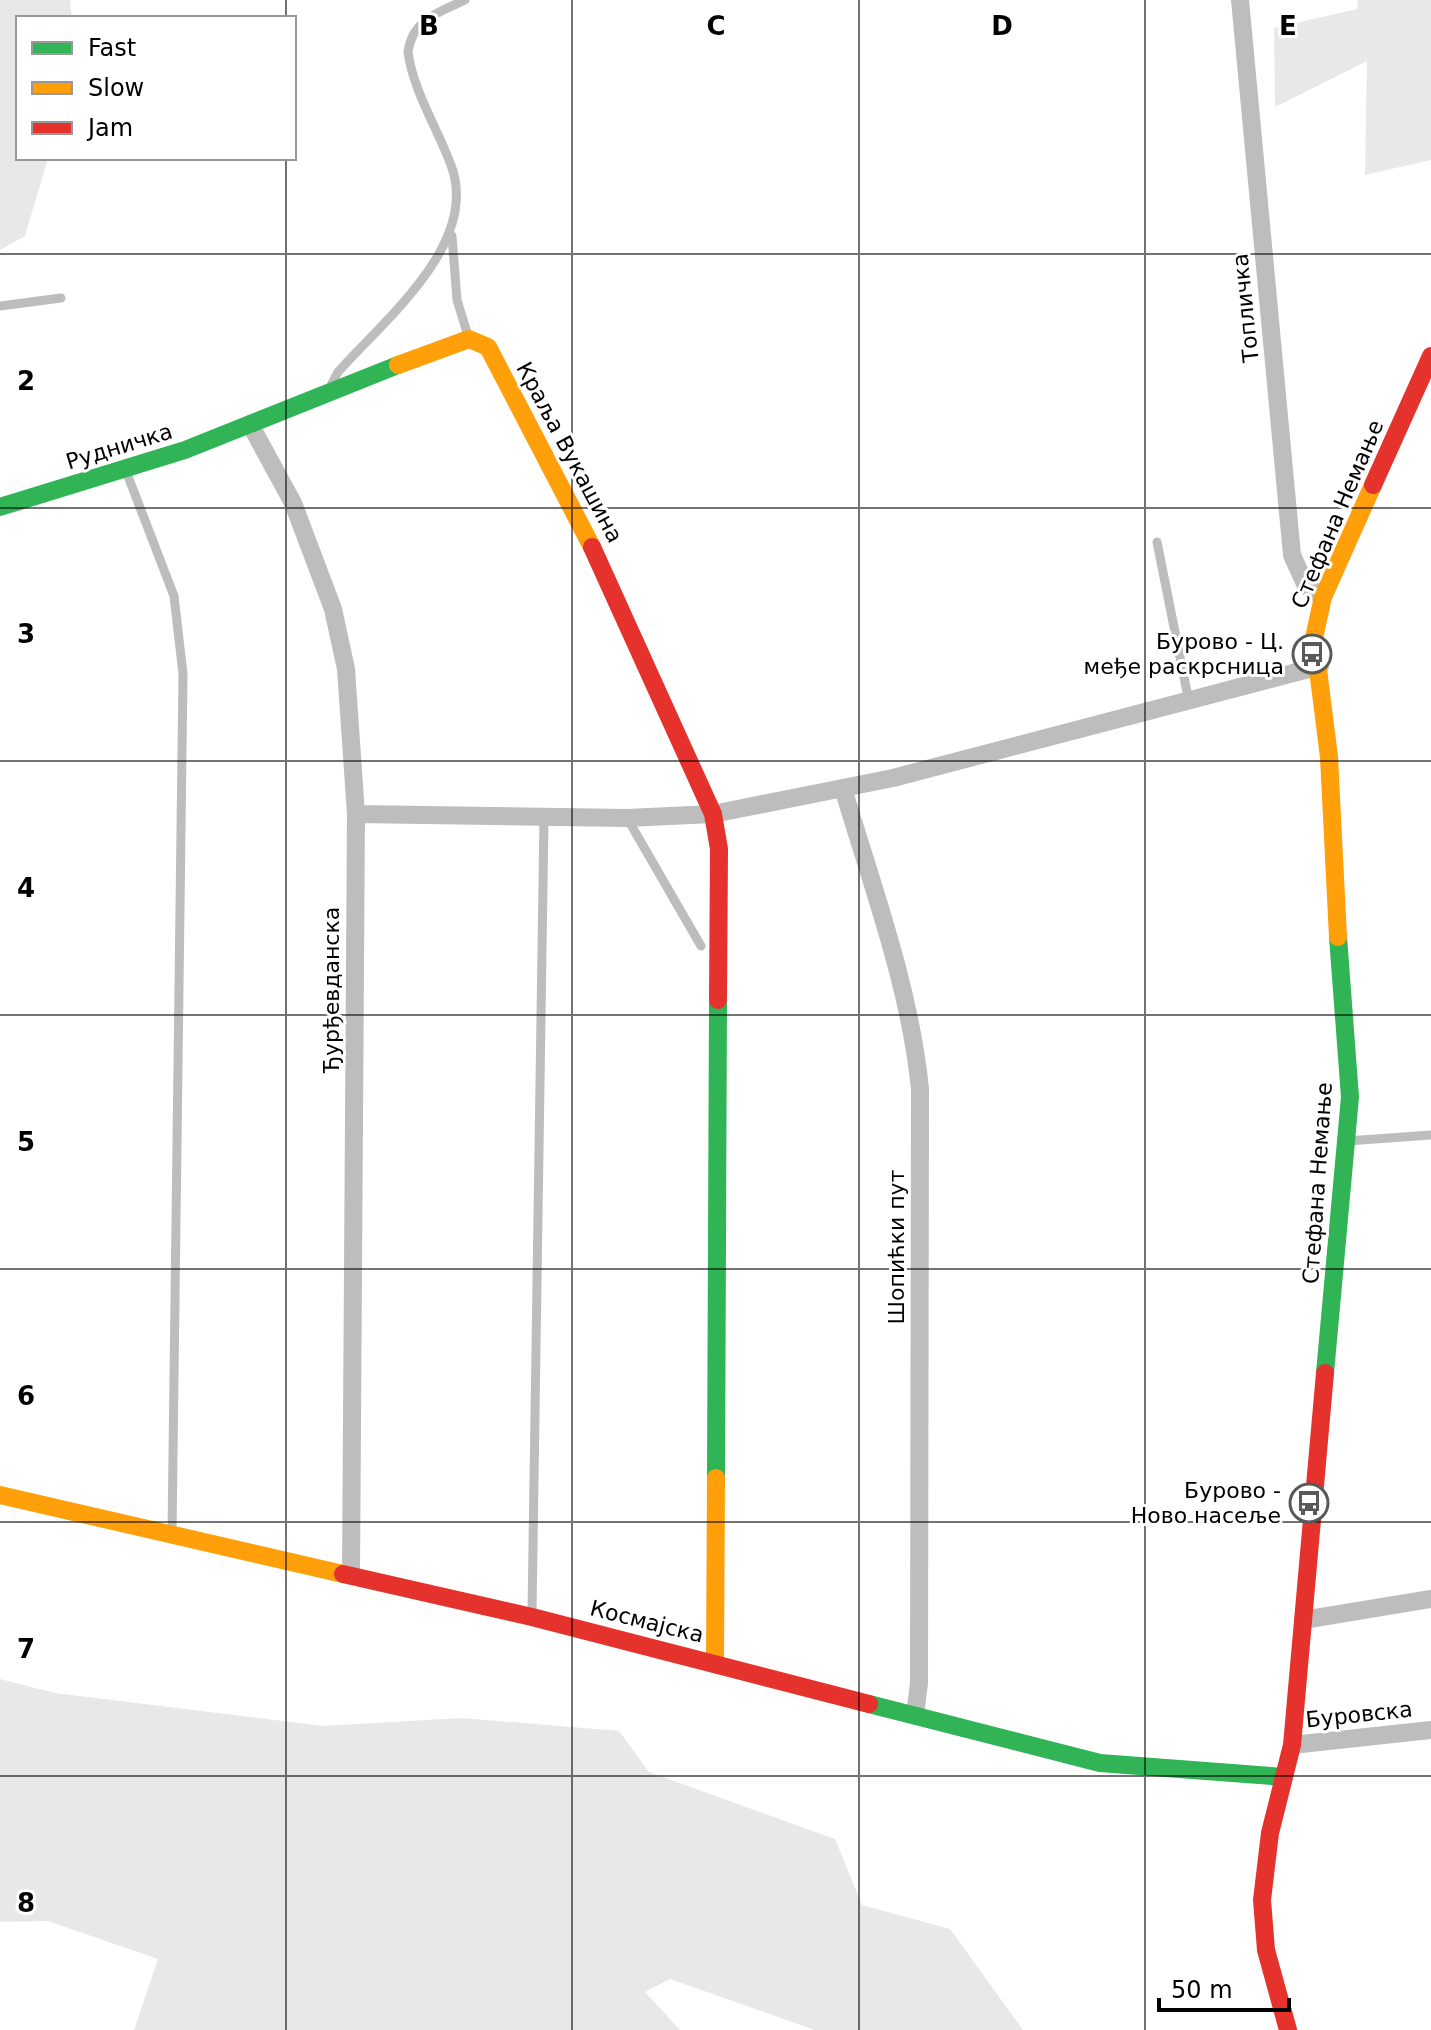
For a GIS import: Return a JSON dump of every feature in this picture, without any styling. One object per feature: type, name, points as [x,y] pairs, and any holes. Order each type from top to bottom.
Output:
[{"type":"street","name":"Топличка","points":[[1240,0],[1292,555],[1306,586],[1323,597]]},
{"type":"street","points":[[250,424],[469,339]]},
{"type":"street","name":"Краља Вукашина","points":[[469,339],[488,347],[569,498],[613,587],[713,814],[719,849],[721,922],[715,1664]]},
{"type":"street","name":"Стефана Немање","points":[[1288,2030],[1268,1961],[1262,1920],[1268,1846],[1292,1745],[1350,1097],[1332,851],[1329,757],[1320,666],[1314,638],[1323,597],[1431,356]]},
{"type":"street","name":"Рудничка","points":[[0,507],[126,470],[250,424]]},
{"type":"street","name":"Ђурђевданска","points":[[250,424],[293,503],[333,609],[346,669],[356,814],[351,1575]]},
{"type":"street","points":[[356,814],[544,818],[713,814],[843,788],[1189,702],[1320,666]]},
{"type":"street","name":"Шопићки пут","points":[[843,788],[900,983],[916,1052],[920,1089],[919,1683],[915,1715]]},
{"type":"street","name":"Космајска","points":[[0,1495],[532,1617],[1100,1763],[1284,1777]]},
{"type":"street","points":[[1303,1620],[1431,1599]]},
{"type":"street","name":"Буровска","points":[[1292,1745],[1431,1730]]},
{"type":"lane","points":[[465,0],[423,21],[411,37],[408,52],[455,179],[458,208],[452,233],[457,300],[469,339]]},
{"type":"lane","points":[[326,394],[338,372],[429,269],[452,233]]},
{"type":"lane","points":[[0,306],[61,298]]},
{"type":"lane","points":[[126,470],[174,596],[183,674],[172,1534]]},
{"type":"lane","points":[[1157,542],[1189,702]]},
{"type":"lane","points":[[532,1617],[544,818]]},
{"type":"lane","points":[[627,818],[701,946]]},
{"type":"lane","points":[[1347,1141],[1431,1135]]},
{"type":"shaded area","points":[[0,0],[70,0],[72,16],[16,16],[16,160],[47,160],[25,236],[0,250]]},
{"type":"shaded area","points":[[1358,0],[1431,0],[1431,160],[1365,175],[1367,61],[1275,107],[1274,28],[1357,9]]},
{"type":"shaded area","points":[[0,1679],[55,1693],[323,1726],[461,1718],[619,1731],[649,1772],[835,1839],[862,1905],[950,1929],[1023,2030],[815,2030],[670,1979],[645,1992],[680,2030],[134,2030],[158,1959],[48,1921],[0,1922]]},
{"type":"traffic: fast","points":[[0,507],[185,450],[398,365]]},
{"type":"traffic: fast","points":[[1325,1373],[1350,1097],[1338,937]]},
{"type":"traffic: fast","points":[[716,1478],[718,1000]]},
{"type":"traffic: fast","points":[[869,1704],[1100,1763],[1284,1777]]},
{"type":"traffic: slow","points":[[398,365],[469,339],[488,347],[592,547]]},
{"type":"traffic: slow","points":[[1338,937],[1329,757],[1314,638],[1323,597],[1373,485]]},
{"type":"traffic: slow","points":[[715,1664],[716,1478]]},
{"type":"traffic: slow","points":[[0,1495],[343,1574]]},
{"type":"traffic: jam","points":[[1373,485],[1431,356]]},
{"type":"traffic: jam","points":[[592,547],[713,814],[719,849],[718,1000]]},
{"type":"traffic: jam","points":[[1288,2030],[1266,1950],[1262,1900],[1270,1833],[1292,1745],[1325,1373]]},
{"type":"traffic: jam","points":[[343,1574],[532,1617],[869,1704]]},
{"type":"place","name":"Бурово - Ц. међе раскрсница","points":[[1312,654]]},
{"type":"place","name":"Бурово - Ново насеље","points":[[1309,1503]]}]
